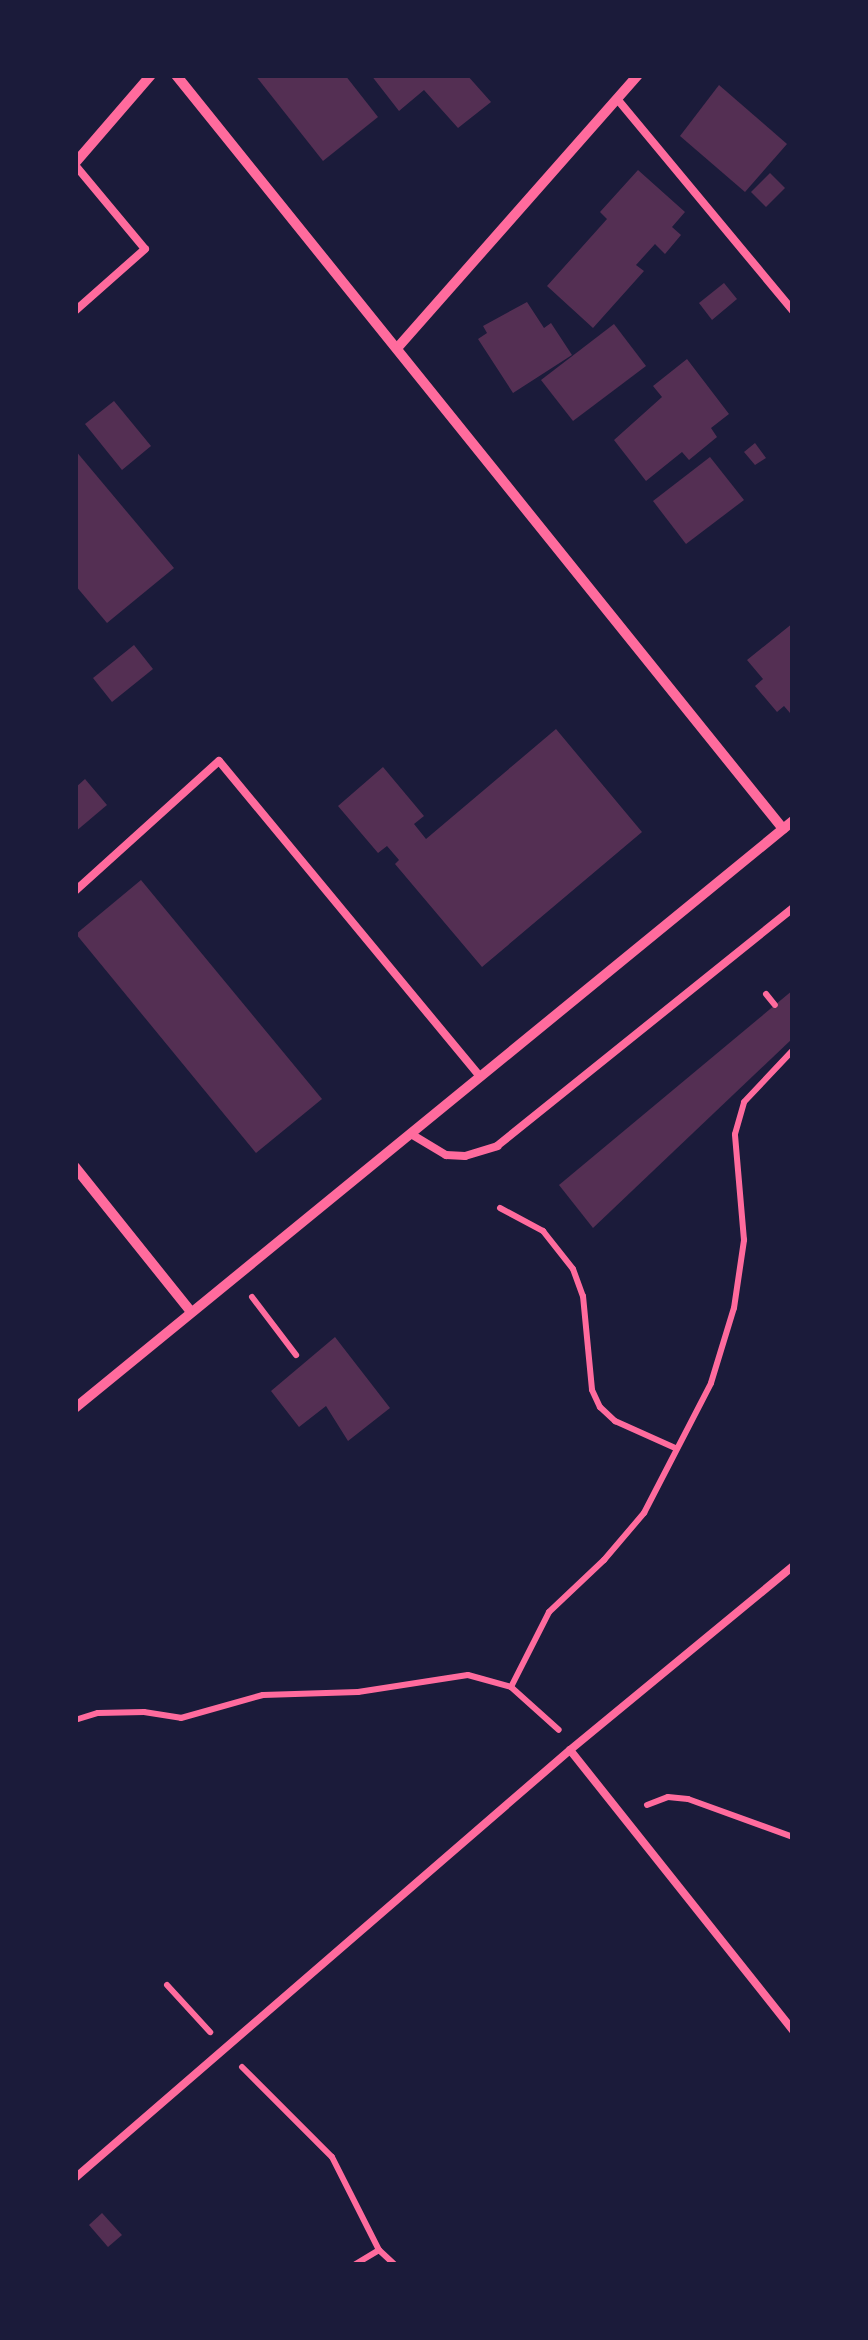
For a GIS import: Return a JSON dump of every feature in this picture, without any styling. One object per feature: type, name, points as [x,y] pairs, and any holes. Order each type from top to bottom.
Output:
[{"type":"street","points":[[75,164],[151,75]]},
{"type":"street","points":[[75,1408],[788,825],[176,75]]},
{"type":"street","points":[[399,346],[638,75]]},
{"type":"street","points":[[75,1167],[192,1312]]},
{"type":"lane","points":[[618,100],[793,311]]},
{"type":"lane","points":[[75,164],[146,248],[76,313]]},
{"type":"lane","points":[[75,892],[219,761],[480,1076]]},
{"type":"lane","points":[[411,1134],[446,1155],[465,1156],[497,1146],[793,908]]},
{"type":"lane","points":[[75,2178],[570,1750],[793,1566]]},
{"type":"lane","points":[[570,1750],[793,2030]]},
{"type":"path","points":[[766,994],[775,1005]]},
{"type":"path","points":[[511,1687],[550,1612],[604,1560],[644,1513],[711,1382],[734,1308],[744,1240],[735,1134],[744,1102],[793,1050]]},
{"type":"path","points":[[500,1208],[543,1231],[573,1269],[583,1296],[592,1390],[600,1407],[615,1421],[675,1448]]},
{"type":"path","points":[[236,1276],[296,1355]]},
{"type":"path","points":[[75,1720],[98,1713],[144,1712],[181,1718],[263,1695],[358,1692],[468,1675],[511,1687],[554,1722],[570,1750]]},
{"type":"path","points":[[625,1819],[668,1798],[688,1799],[793,1837]]},
{"type":"path","points":[[167,1985],[332,2157],[379,2250],[395,2265]]},
{"type":"path","points":[[354,2265],[379,2250]]},
{"type":"building","points":[[255,75],[345,75],[378,117],[323,161]]},
{"type":"building","points":[[371,75],[467,75],[491,102],[458,128],[424,90],[399,111]]},
{"type":"building","points":[[719,85],[787,144],[745,192],[680,136]]},
{"type":"building","points":[[638,170],[685,212],[672,227],[681,235],[665,254],[655,244],[636,265],[644,271],[593,328],[547,286],[607,219],[600,212]]},
{"type":"building","points":[[770,173],[785,188],[766,207],[751,192]]},
{"type":"building","points":[[724,283],[737,299],[712,320],[699,303]]},
{"type":"building","points":[[527,302],[544,328],[551,323],[572,355],[513,393],[478,339],[487,333],[483,326]]},
{"type":"building","points":[[614,324],[646,366],[573,421],[541,380]]},
{"type":"building","points":[[687,359],[729,414],[711,428],[717,437],[689,460],[682,452],[646,481],[614,440],[662,397],[653,386]]},
{"type":"building","points":[[114,401],[151,446],[122,470],[85,424]]},
{"type":"building","points":[[755,443],[766,458],[755,465],[744,452]]},
{"type":"building","points":[[75,450],[174,568],[107,623],[75,585]]},
{"type":"building","points":[[710,457],[744,500],[686,544],[653,501]]},
{"type":"building","points":[[793,623],[793,711],[790,713],[784,706],[777,712],[755,686],[763,679],[747,660]]},
{"type":"building","points":[[134,645],[153,669],[112,702],[93,678]]},
{"type":"building","points":[[556,729],[642,832],[482,967],[395,864],[399,860],[387,846],[378,853],[338,806],[383,767],[424,816],[414,824],[426,839]]},
{"type":"building","points":[[85,779],[107,805],[75,832],[75,788]]},
{"type":"building","points":[[141,880],[322,1099],[256,1153],[76,934]]},
{"type":"building","points":[[793,990],[793,1038],[593,1228],[559,1185]]},
{"type":"building","points":[[335,1337],[390,1408],[348,1441],[326,1406],[299,1427],[271,1391]]},
{"type":"building","points":[[102,2213],[122,2235],[108,2247],[89,2225]]}]
